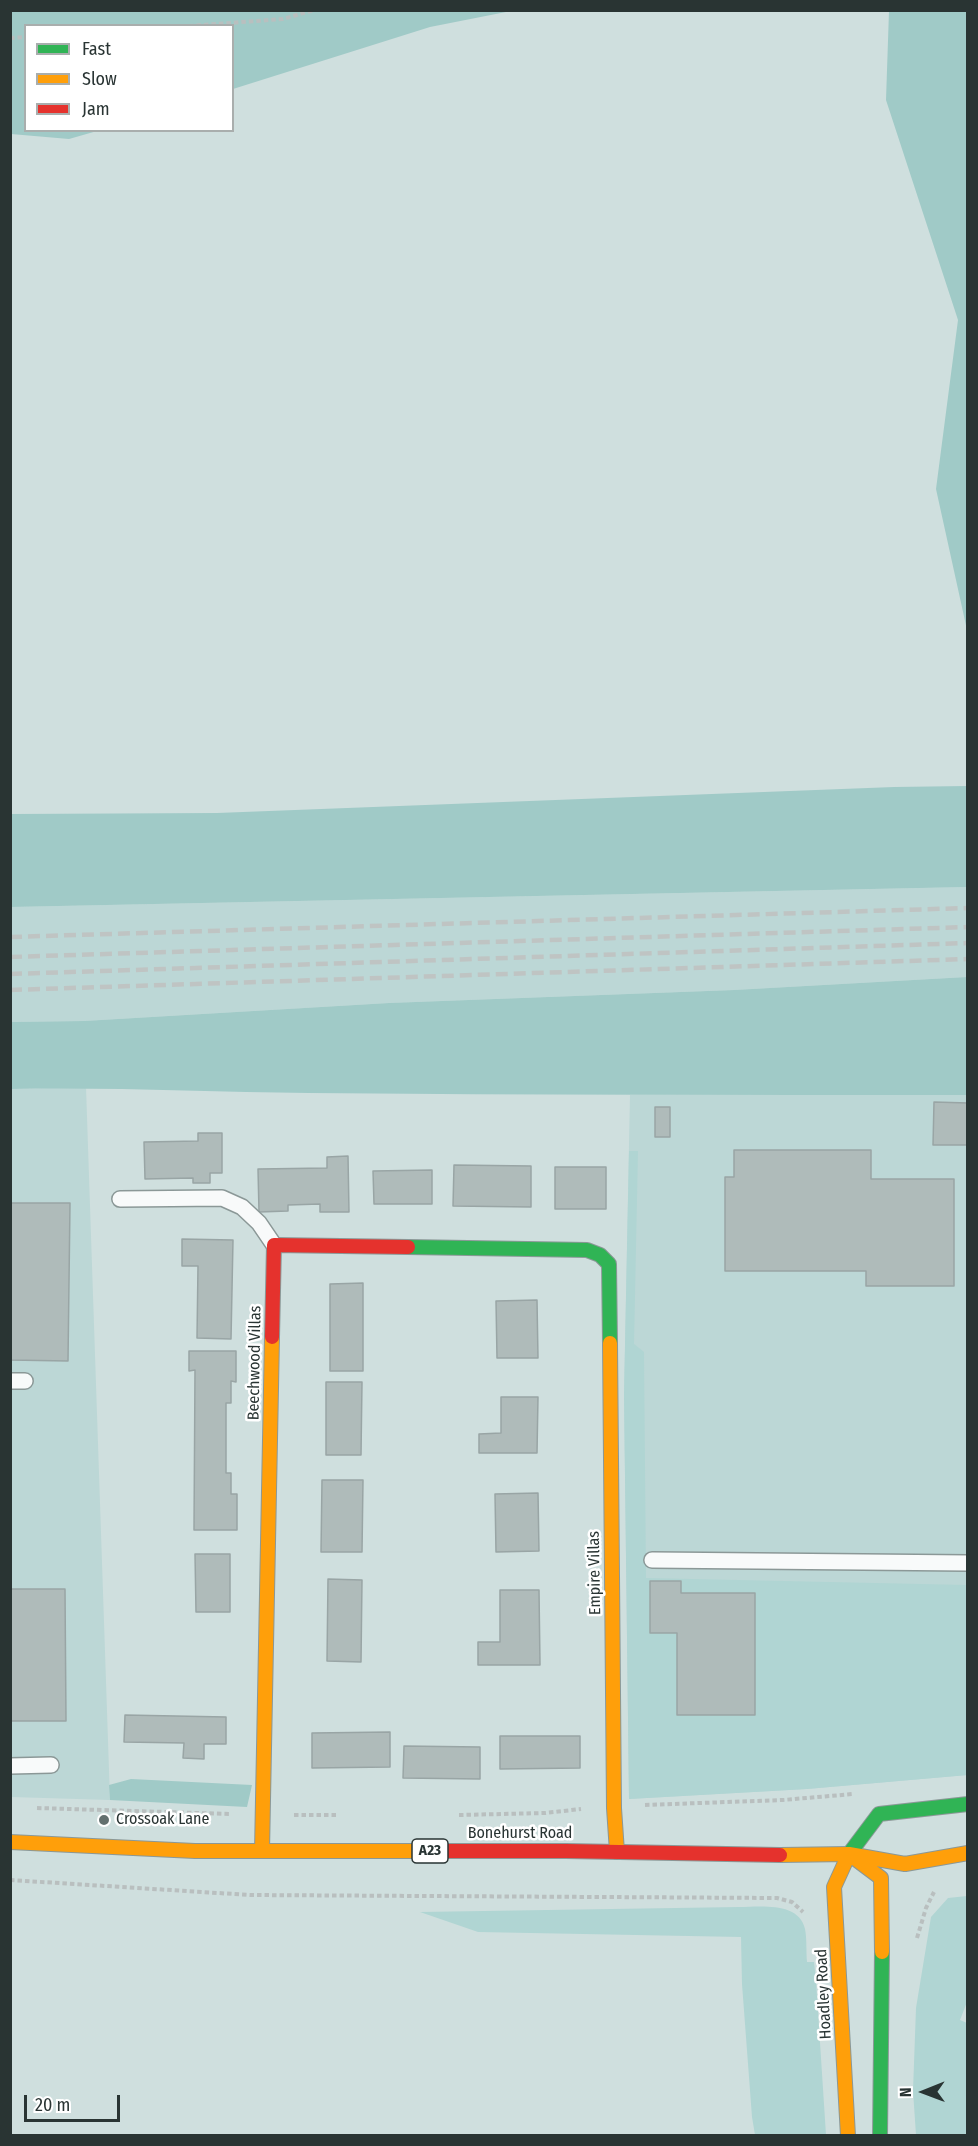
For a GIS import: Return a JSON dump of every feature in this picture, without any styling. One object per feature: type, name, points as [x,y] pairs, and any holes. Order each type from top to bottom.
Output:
[{"type":"street","name":"Empire Villas","points":[[274,1245],[587,1250],[600,1255],[609,1264],[614,1808],[617,1852]]},
{"type":"street","name":"Beechwood Villas","points":[[262,1851],[274,1245]]},
{"type":"street","points":[[880,2136],[883,1912],[881,1878],[849,1854],[879,1814],[968,1804]]},
{"type":"street","name":"Bonehurst Road","points":[[10,1842],[195,1851],[849,1854],[905,1863],[968,1853]]},
{"type":"street","name":"Hoadley Road","points":[[848,2136],[834,1887],[849,1854]]},
{"type":"lane","points":[[120,1199],[222,1198],[251,1215],[274,1245]]},
{"type":"lane","points":[[652,1560],[968,1563]]},
{"type":"lane","points":[[10,1766],[51,1765]]},
{"type":"path","points":[[216,24],[283,19],[314,10]]},
{"type":"path","points":[[455,1815],[545,1813],[593,1808],[783,1800],[861,1793]]},
{"type":"path","points":[[34,1808],[339,1815]]},
{"type":"path","points":[[10,1880],[250,1895],[777,1898],[792,1902],[810,1917]]},
{"type":"shaded area","points":[[11,10],[511,11],[430,27],[234,89],[234,24],[24,24],[24,132],[94,132],[69,139],[11,134]]},
{"type":"shaded area","points":[[889,11],[967,11],[967,630],[936,489],[958,320],[886,100]]},
{"type":"shaded area","points":[[967,786],[967,887],[11,907],[11,814],[217,813]]},
{"type":"shaded area","points":[[967,887],[967,977],[734,990],[389,1003],[84,1021],[11,1022],[10,907]]},
{"type":"shaded area","points":[[967,977],[967,1095],[391,1094],[11,1089],[11,1022],[84,1021],[389,1003],[734,990]]},
{"type":"shaded area","points":[[86,1087],[110,1800],[11,1797],[11,1089]]},
{"type":"shaded area","points":[[630,1095],[967,1095],[967,1775],[807,1789],[629,1799],[624,1395]]},
{"type":"shaded area","points":[[629,1151],[638,1151],[634,1344],[644,1352],[646,1578],[967,1585],[968,1775],[807,1789],[629,1799],[624,1395]]},
{"type":"shaded area","points":[[131,1779],[252,1785],[247,1807],[110,1800],[109,1785]]},
{"type":"shaded area","points":[[967,1896],[967,2002],[960,2020],[967,2023],[967,2135],[916,2135],[913,2091],[916,2008],[931,1917],[948,1898]]},
{"type":"shaded area","points":[[767,1907],[787,1910],[801,1920],[805,1929],[807,1962],[814,1962],[826,2135],[755,2135],[742,1984],[741,1937],[478,1932],[420,1912]]},
{"type":"building","points":[[934,1102],[968,1103],[968,1145],[933,1145]]},
{"type":"building","points":[[655,1107],[670,1107],[670,1137],[655,1137]]},
{"type":"building","points":[[198,1133],[222,1133],[222,1173],[210,1173],[210,1183],[193,1183],[193,1178],[145,1179],[144,1142],[198,1141]]},
{"type":"building","points":[[734,1150],[871,1150],[871,1179],[954,1179],[954,1286],[866,1286],[866,1271],[725,1271],[725,1177],[734,1177]]},
{"type":"building","points":[[348,1156],[349,1212],[320,1212],[320,1204],[288,1205],[288,1211],[259,1212],[258,1169],[327,1168],[327,1157]]},
{"type":"building","points":[[454,1165],[531,1166],[531,1207],[453,1206]]},
{"type":"building","points":[[555,1167],[606,1167],[606,1209],[555,1209]]},
{"type":"building","points":[[432,1170],[432,1204],[374,1204],[373,1171]]},
{"type":"building","points":[[10,1203],[70,1203],[68,1361],[10,1360]]},
{"type":"building","points":[[182,1239],[233,1240],[231,1339],[197,1338],[198,1266],[182,1266]]},
{"type":"building","points":[[363,1283],[363,1371],[330,1371],[330,1284]]},
{"type":"building","points":[[537,1300],[538,1358],[497,1358],[496,1301]]},
{"type":"building","points":[[189,1351],[236,1351],[236,1382],[231,1381],[231,1403],[226,1403],[226,1473],[231,1473],[231,1494],[237,1494],[237,1530],[194,1530],[195,1370],[189,1371]]},
{"type":"building","points":[[326,1382],[362,1382],[361,1455],[326,1455]]},
{"type":"building","points":[[501,1397],[538,1397],[537,1453],[479,1453],[479,1434],[501,1433]]},
{"type":"building","points":[[322,1480],[363,1480],[362,1552],[321,1552]]},
{"type":"building","points":[[538,1493],[539,1551],[496,1552],[495,1494]]},
{"type":"building","points":[[195,1554],[230,1554],[230,1612],[196,1612]]},
{"type":"building","points":[[328,1579],[362,1580],[361,1662],[327,1661]]},
{"type":"building","points":[[650,1581],[681,1581],[681,1593],[755,1593],[755,1715],[677,1715],[677,1633],[650,1633]]},
{"type":"building","points":[[10,1589],[65,1589],[66,1721],[10,1721]]},
{"type":"building","points":[[500,1590],[539,1590],[540,1665],[478,1665],[478,1642],[500,1642]]},
{"type":"building","points":[[125,1715],[226,1717],[226,1744],[204,1744],[204,1759],[183,1758],[184,1743],[124,1742]]},
{"type":"building","points":[[390,1732],[390,1767],[312,1768],[312,1733]]},
{"type":"building","points":[[500,1736],[580,1736],[580,1768],[500,1769]]},
{"type":"building","points":[[404,1746],[480,1747],[480,1779],[403,1778]]},
{"type":"railway","points":[[10,937],[968,908]]},
{"type":"railway","points":[[10,957],[968,927]]},
{"type":"railway","points":[[10,974],[968,943]]},
{"type":"railway","points":[[10,990],[968,959]]},
{"type":"traffic: fast","points":[[408,1247],[587,1250],[600,1255],[609,1264],[610,1343]]},
{"type":"traffic: fast","points":[[849,1854],[879,1814],[968,1804]]},
{"type":"traffic: fast","points":[[880,2136],[882,1952]]},
{"type":"traffic: slow","points":[[262,1851],[272,1337]]},
{"type":"traffic: slow","points":[[610,1343],[614,1808],[617,1852]]},
{"type":"traffic: slow","points":[[10,1842],[195,1851],[431,1851]]},
{"type":"traffic: slow","points":[[780,1855],[849,1854],[905,1864],[968,1853]]},
{"type":"traffic: slow","points":[[848,2136],[834,1887],[849,1854],[881,1878],[882,1952]]},
{"type":"traffic: jam","points":[[272,1337],[274,1245],[408,1247]]},
{"type":"traffic: jam","points":[[431,1851],[780,1855]]},
{"type":"place","name":"Crossoak Lane","points":[[104,1820]]}]
